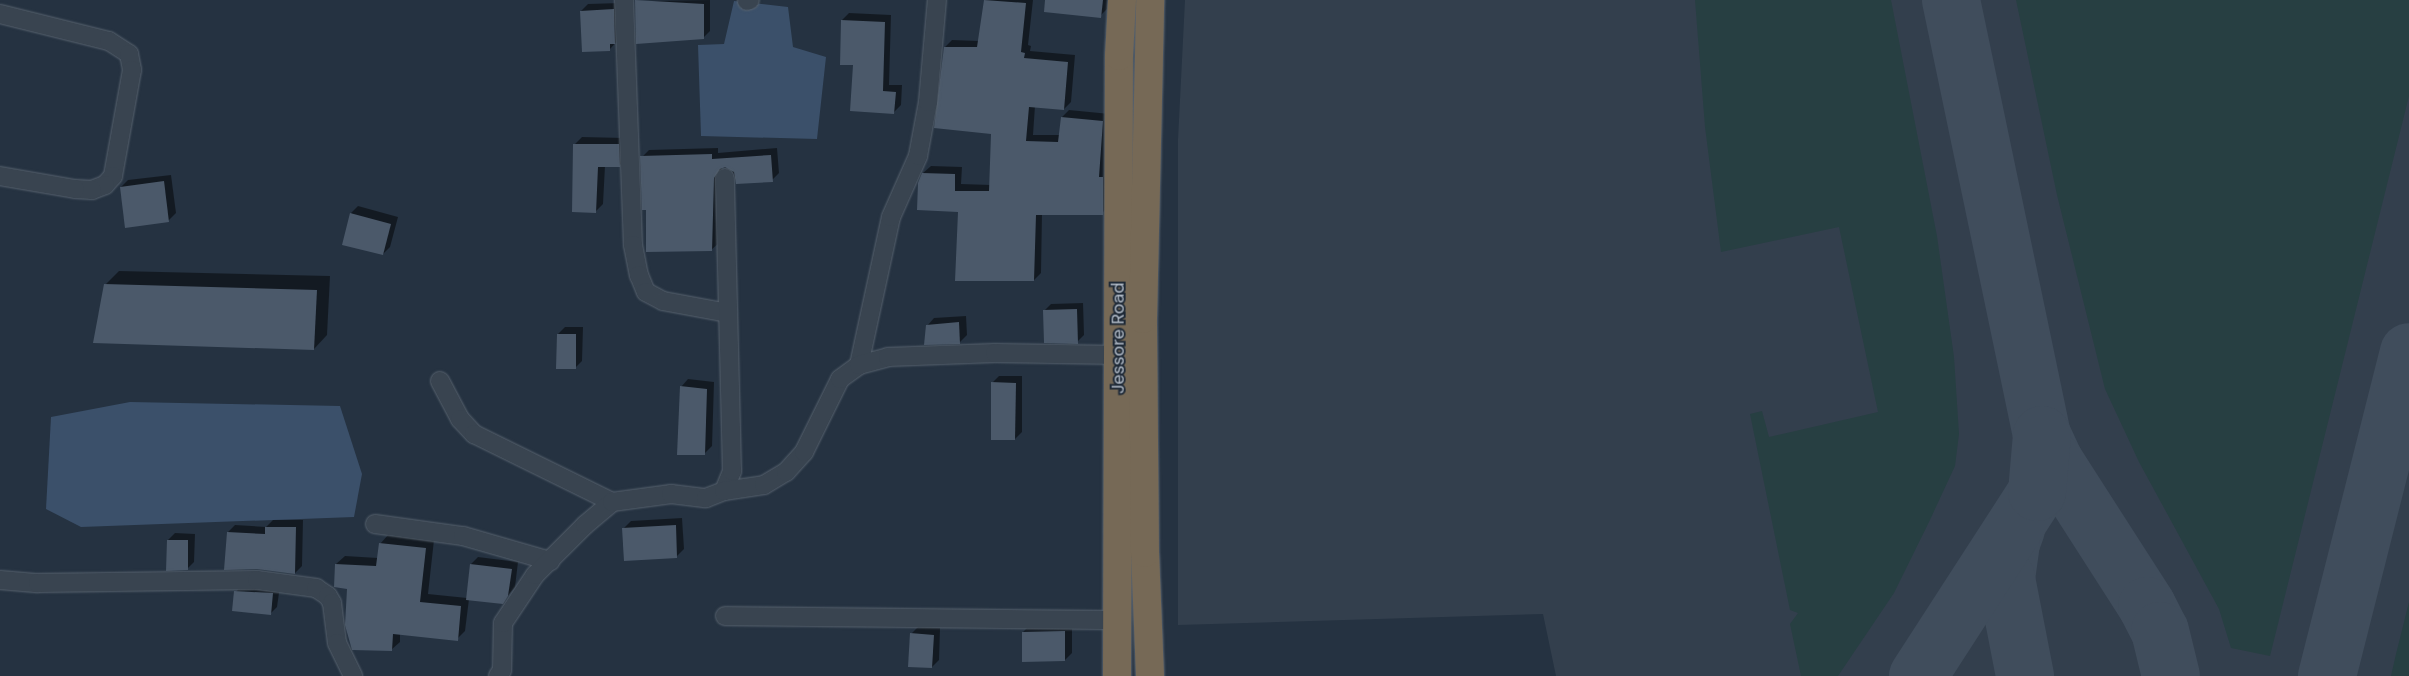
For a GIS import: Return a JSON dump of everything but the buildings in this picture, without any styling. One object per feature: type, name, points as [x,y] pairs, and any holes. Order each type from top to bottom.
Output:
[{"type":"highway","name":"Jessore Road","points":[[1117,676],[1118,56],[1122,0]]},
{"type":"highway","points":[[1150,0],[1143,318],[1145,553],[1150,676]]},
{"type":"street","points":[[624,0],[632,227],[639,275],[646,292],[663,301],[728,313]]},
{"type":"street","points":[[859,365],[891,217],[918,156],[928,102],[937,0]]},
{"type":"street","points":[[0,14],[109,41],[129,54],[132,70],[113,176],[105,185],[92,190],[75,189],[0,176]]},
{"type":"street","points":[[724,491],[732,471],[725,178]]},
{"type":"street","points":[[440,381],[460,419],[474,434],[612,502],[671,494],[706,498],[724,491],[764,485],[786,472],[804,452],[840,379],[859,365],[888,357],[995,353],[1118,355]]},
{"type":"street","points":[[498,676],[502,670],[503,623],[535,575],[612,502]]},
{"type":"street","points":[[375,524],[480,540],[550,561]]},
{"type":"street","points":[[0,580],[38,583],[257,580],[316,588],[328,596],[332,603],[337,643],[353,676]]},
{"type":"street","points":[[725,616],[1117,620]]},
{"type":"shaded area","points":[[1185,0],[2409,0],[2409,676],[1556,676],[1543,614],[1178,625],[1178,140]]},
{"type":"green space","points":[[1695,0],[1891,0],[1937,236],[1954,357],[1959,434],[1955,466],[1894,593],[1838,676],[1801,676],[1790,624],[1798,613],[1790,610],[1750,414],[1762,411],[1769,437],[1878,412],[1839,227],[1721,252],[1705,127]]},
{"type":"green space","points":[[2016,0],[2409,0],[2409,96],[2270,656],[2231,648],[2219,609],[2139,462],[2105,389],[2057,195]]},
{"type":"green space","points":[[2409,602],[2409,676],[2391,676],[2396,654]]},
{"type":"water","points":[[734,1],[788,7],[793,47],[826,57],[817,139],[701,136],[698,45],[724,44]]},
{"type":"water","points":[[130,402],[340,406],[362,474],[354,517],[81,527],[46,509],[51,417]]},
{"type":"taxiway","points":[[1951,0],[2042,435],[2054,461],[2147,606],[2160,631],[2171,676]]},
{"type":"taxiway","points":[[2327,676],[2409,352]]},
{"type":"taxiway","points":[[1918,676],[2037,492],[2042,435]]},
{"type":"taxiway","points":[[2016,529],[2011,543],[2006,578],[2025,676]]}]
